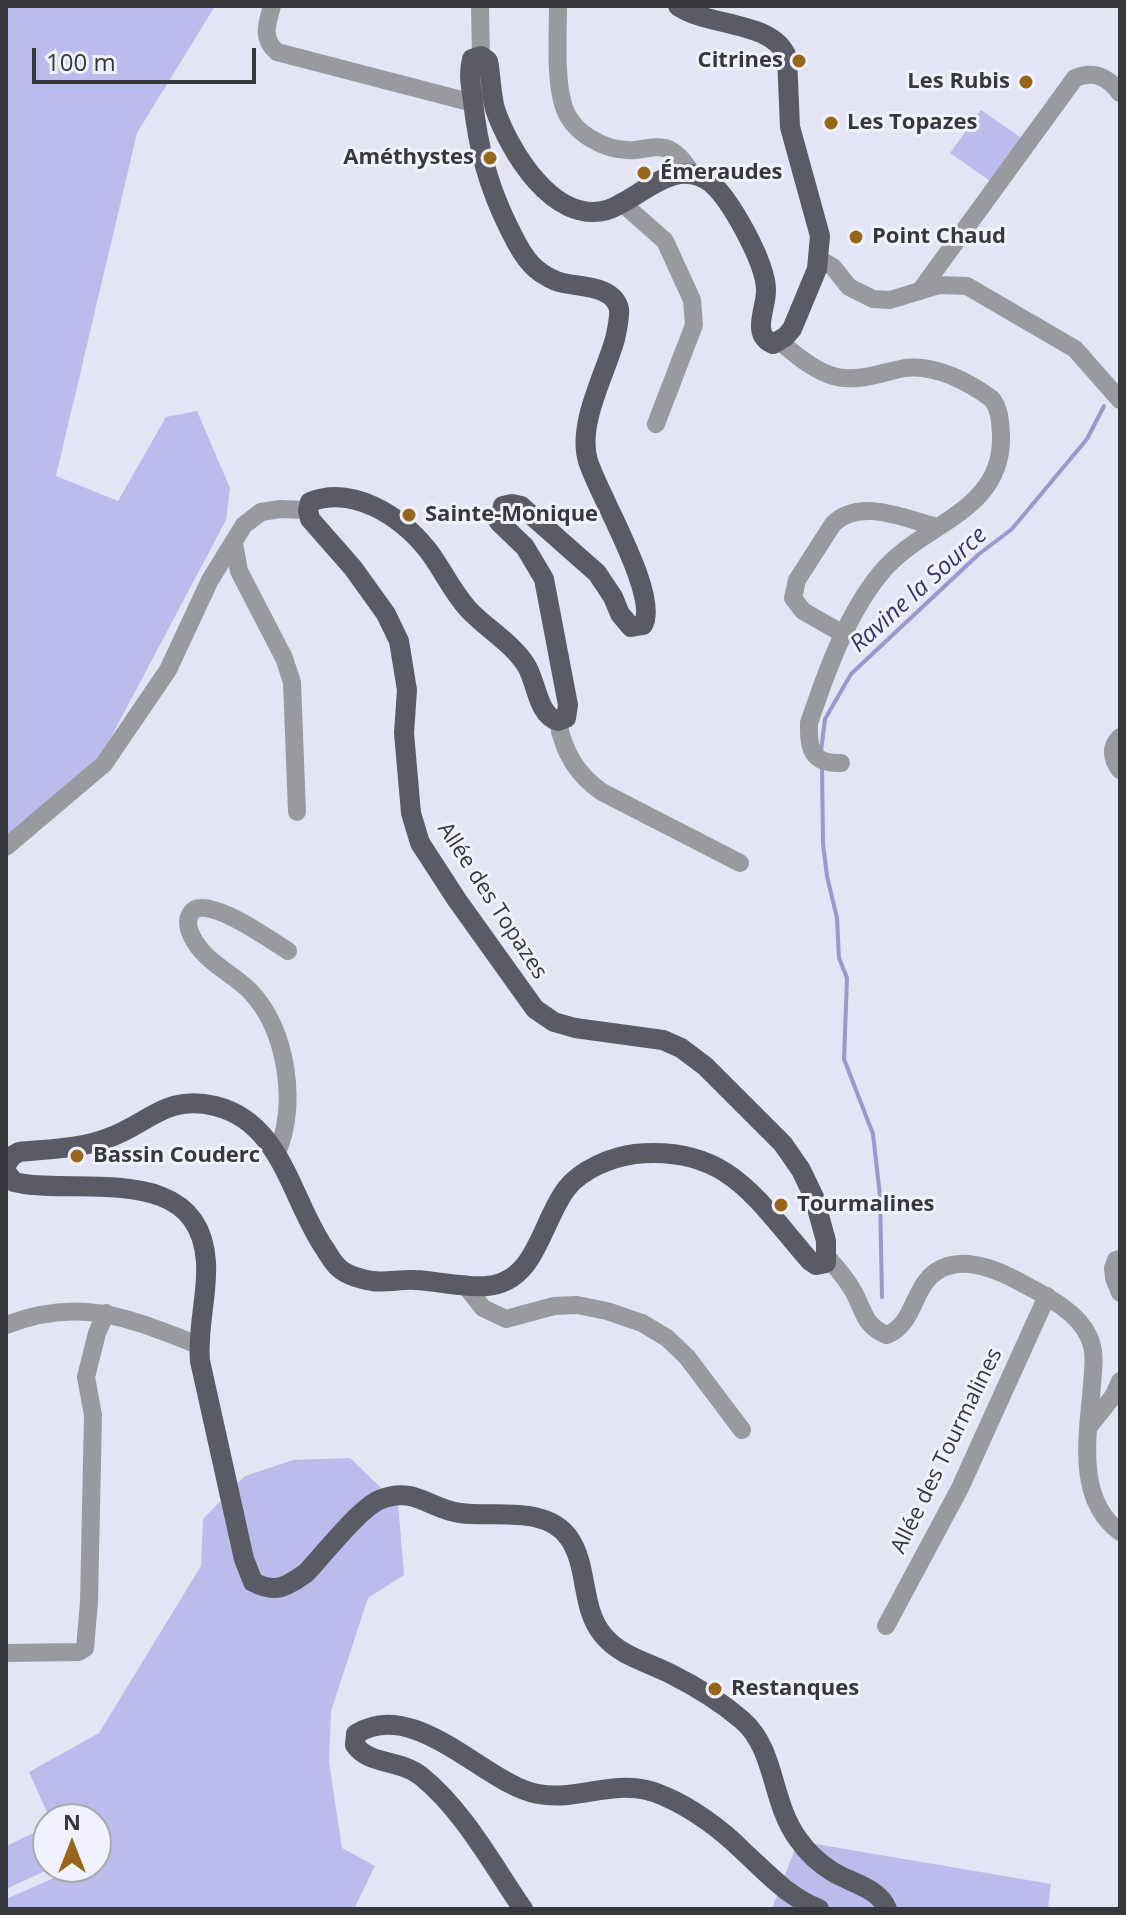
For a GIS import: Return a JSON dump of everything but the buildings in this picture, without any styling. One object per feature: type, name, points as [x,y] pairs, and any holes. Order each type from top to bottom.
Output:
[{"type":"main road","points":[[308,510],[310,502],[323,497],[348,498],[386,513],[402,525],[429,551],[469,610],[518,654],[550,719],[558,721],[566,718],[568,705],[544,579],[525,547],[499,522],[503,506],[521,506],[597,573],[631,627],[643,625],[647,611],[635,570],[587,457],[586,433],[590,411],[617,329],[619,308],[611,297],[594,287],[553,280],[530,264],[513,237],[490,187],[476,133],[468,71],[472,59],[481,56],[488,61],[495,107],[515,156],[563,205],[577,210],[607,209],[674,175],[692,173],[708,181],[723,195],[754,251],[766,291],[760,327],[768,342],[773,344],[792,329],[817,269],[820,236],[790,127],[788,66],[783,48],[767,35],[678,6]]},
{"type":"main road","name":"Allée des Topazes","points":[[308,510],[310,519],[353,568],[386,614],[399,641],[407,690],[404,733],[411,813],[420,843],[466,913],[535,1009],[554,1022],[575,1028],[663,1040],[681,1048],[705,1066],[783,1144],[801,1170],[814,1197],[828,1258]]},
{"type":"main road","points":[[6,1165],[19,1152],[96,1142],[111,1137],[147,1116],[171,1107],[195,1103],[217,1106],[249,1121],[268,1139],[300,1207],[339,1269],[374,1281],[410,1280],[486,1286],[504,1283],[517,1275],[537,1246],[566,1189],[579,1176],[624,1156],[672,1152],[715,1166],[768,1208],[810,1261],[822,1266],[828,1258]]},
{"type":"main road","points":[[6,1172],[14,1182],[34,1186],[100,1185],[148,1193],[172,1201],[192,1216],[203,1239],[206,1262],[198,1345],[203,1378],[244,1559],[253,1582],[274,1589],[294,1581],[306,1573],[368,1506],[392,1496],[421,1497],[447,1510],[461,1513],[530,1516],[557,1528],[568,1536],[596,1624],[612,1645],[696,1688],[742,1719],[764,1751],[780,1807],[800,1843],[835,1874],[877,1895],[887,1909]]},
{"type":"main road","points":[[523,1909],[443,1796],[414,1771],[400,1764],[364,1755],[355,1745],[356,1734],[380,1725],[427,1734],[517,1787],[536,1794],[555,1796],[608,1787],[633,1787],[665,1796],[703,1818],[780,1887],[819,1909]]},
{"type":"street","points":[[272,6],[266,37],[277,52],[473,103]]},
{"type":"street","points":[[480,6],[481,56]]},
{"type":"street","points":[[558,6],[563,104],[578,128],[601,145],[618,150],[654,147],[671,150],[692,173]]},
{"type":"street","points":[[919,293],[1075,78],[1092,74],[1101,76],[1120,93]]},
{"type":"street","points":[[621,202],[665,241],[692,300],[694,325],[656,424]]},
{"type":"street","points":[[819,259],[833,267],[849,287],[873,299],[890,300],[939,285],[967,286],[1075,349],[1120,400]]},
{"type":"street","points":[[779,341],[811,365],[839,378],[853,379],[904,368],[947,374],[992,399],[1000,419],[1002,453],[998,468],[982,495],[906,548],[879,575],[845,635],[815,706],[809,732],[813,754],[826,763],[841,763]]},
{"type":"street","points":[[6,847],[104,764],[168,670],[210,580],[244,525],[261,512],[308,510]]},
{"type":"street","points":[[845,635],[803,611],[793,598],[797,580],[833,524],[840,516],[850,512],[870,510],[938,527]]},
{"type":"street","points":[[234,543],[239,571],[284,658],[292,682],[297,812]]},
{"type":"street","points":[[558,721],[573,764],[584,780],[740,863]]},
{"type":"street","points":[[1120,737],[1113,744],[1113,754],[1120,770]]},
{"type":"street","points":[[277,1153],[284,1137],[287,1105],[283,1056],[277,1035],[267,1013],[249,990],[196,944],[190,932],[190,915],[201,907],[218,910],[288,951]]},
{"type":"street","points":[[828,1258],[853,1290],[867,1321],[874,1330],[887,1335],[898,1331],[906,1322],[924,1282],[935,1272],[949,1265],[967,1263],[1004,1274],[1047,1296],[1080,1323],[1089,1337],[1094,1356],[1088,1428],[1090,1490],[1103,1516],[1120,1532]]},
{"type":"street","points":[[1120,1259],[1116,1260],[1113,1268],[1120,1293]]},
{"type":"street","points":[[464,1284],[483,1308],[506,1319],[538,1309],[577,1305],[642,1323],[667,1338],[687,1357],[742,1430]]},
{"type":"street","name":"Allée des Tourmalines","points":[[886,1626],[960,1488],[1047,1296]]},
{"type":"street","points":[[6,1325],[29,1316],[56,1312],[106,1313],[128,1318],[198,1345]]},
{"type":"street","points":[[6,1653],[79,1652],[85,1648],[93,1415],[86,1377],[97,1333],[106,1313]]},
{"type":"street","points":[[1088,1428],[1114,1395],[1120,1381]]},
{"type":"shaded area","points":[[6,6],[215,6],[137,133],[56,476],[118,501],[166,417],[197,411],[230,488],[226,520],[100,758],[6,838]]},
{"type":"shaded area","points":[[981,110],[1023,139],[993,183],[950,153]]},
{"type":"shaded area","points":[[350,1458],[398,1504],[404,1575],[368,1598],[331,1711],[329,1762],[342,1848],[375,1866],[354,1909],[6,1909],[6,1899],[42,1883],[112,1883],[112,1803],[43,1803],[29,1772],[99,1733],[201,1566],[203,1519],[245,1476],[293,1460]]},
{"type":"shaded area","points":[[32,1834],[32,1877],[6,1889],[6,1846]]},
{"type":"shaded area","points":[[798,1841],[1051,1884],[1048,1909],[772,1909]]},
{"type":"waterway","name":"Ravine la Source","points":[[821,752],[825,719],[851,674],[979,554],[1012,529],[1087,439],[1104,406]]},
{"type":"waterway","name":"Ravine la Source","points":[[822,765],[823,844],[837,918],[839,958],[847,978],[844,1059],[873,1134],[880,1196],[882,1297]]},
{"type":"place","name":"Citrines","points":[[799,61]]},
{"type":"place","name":"Les Rubis","points":[[1026,82]]},
{"type":"place","name":"Les Topazes","points":[[831,123]]},
{"type":"place","name":"Améthystes","points":[[490,158]]},
{"type":"place","name":"Émeraudes","points":[[644,173]]},
{"type":"place","name":"Point Chaud","points":[[856,237]]},
{"type":"place","name":"Sainte-Monique","points":[[409,515]]},
{"type":"place","name":"Bassin Couderc","points":[[77,1156]]},
{"type":"place","name":"Tourmalines","points":[[781,1205]]},
{"type":"place","name":"Restanques","points":[[715,1689]]}]
